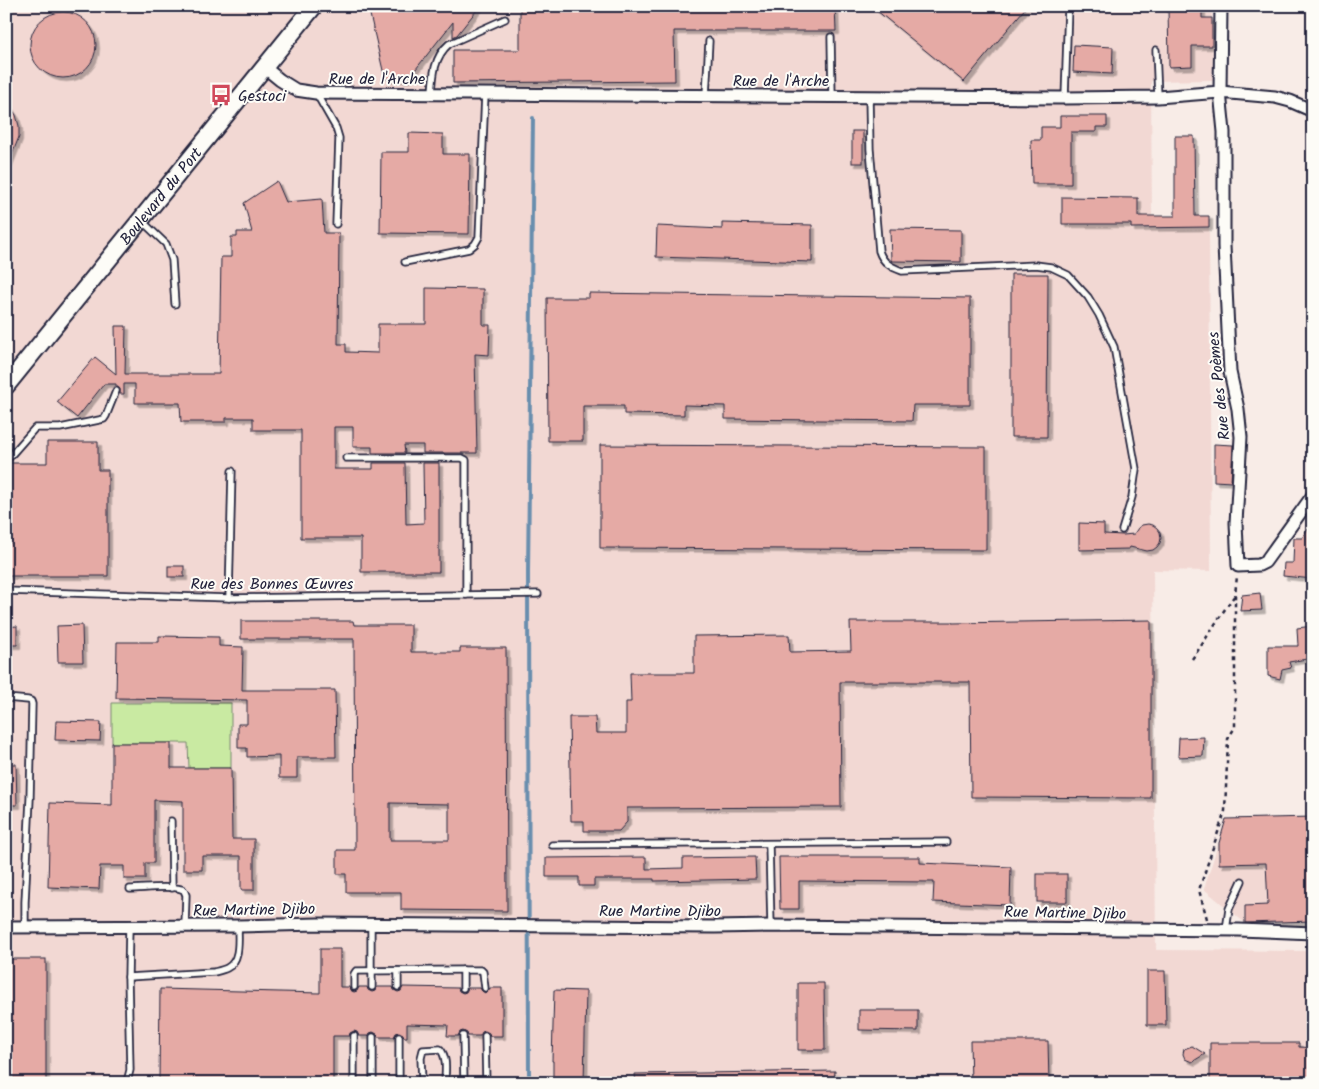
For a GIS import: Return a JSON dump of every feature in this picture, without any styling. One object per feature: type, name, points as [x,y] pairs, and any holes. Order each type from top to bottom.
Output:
[{"type":"main road","name":"Boulevard du Port","points":[[6,386],[314,6]]},
{"type":"street","points":[[1220,92],[1221,6]]},
{"type":"street","name":"Rue de l'Arche","points":[[264,67],[296,90],[316,93],[1065,98],[1158,96],[1220,92],[1275,97],[1313,111]]},
{"type":"street","name":"Rue des Poèmes","points":[[1220,92],[1224,132],[1224,246],[1230,372],[1238,409],[1241,437],[1236,523],[1238,566]]},
{"type":"street","points":[[1238,566],[1259,565],[1265,562],[1313,495]]},
{"type":"street","name":"Rue Martine Djibo","points":[[6,927],[318,924],[771,926],[1226,930],[1313,933]]},
{"type":"lane","points":[[1065,98],[1068,6]]},
{"type":"lane","points":[[432,94],[436,64],[441,52],[449,44],[505,19]]},
{"type":"lane","points":[[831,37],[832,97]]},
{"type":"lane","points":[[706,96],[709,41]]},
{"type":"lane","points":[[1156,50],[1158,96]]},
{"type":"lane","points":[[316,93],[336,128],[339,138],[336,224]]},
{"type":"lane","points":[[405,262],[469,249],[479,237],[485,94]]},
{"type":"lane","points":[[869,97],[870,149],[879,251],[885,262],[902,271],[1036,265],[1051,268],[1068,275],[1092,303],[1114,347],[1136,469],[1132,497],[1122,530]]},
{"type":"lane","points":[[140,219],[166,244],[172,260],[175,304]]},
{"type":"lane","points":[[6,461],[36,428],[60,428],[104,419],[116,391]]},
{"type":"lane","points":[[346,458],[465,459],[467,462],[466,595]]},
{"type":"lane","points":[[229,598],[232,471]]},
{"type":"lane","name":"Rue des Bonnes Œuvres","points":[[6,591],[229,598],[538,594]]},
{"type":"lane","points":[[6,698],[28,700],[32,704],[25,927]]},
{"type":"lane","points":[[171,820],[172,888]]},
{"type":"lane","points":[[552,845],[946,842]]},
{"type":"lane","points":[[770,844],[771,926]]},
{"type":"lane","points":[[1226,930],[1228,909],[1242,881]]},
{"type":"lane","points":[[130,889],[182,889],[186,895],[185,926]]},
{"type":"lane","points":[[371,925],[372,987]]},
{"type":"lane","points":[[128,977],[214,972],[228,968],[234,961],[238,949],[238,926]]},
{"type":"lane","points":[[124,1083],[128,1078],[130,1070],[129,927]]},
{"type":"lane","points":[[463,970],[463,988]]},
{"type":"lane","points":[[354,987],[355,972],[481,970],[483,972],[485,988]]},
{"type":"lane","points":[[398,971],[398,987]]},
{"type":"lane","points":[[354,1036],[354,1083]]},
{"type":"lane","points":[[373,1036],[373,1083]]},
{"type":"lane","points":[[464,1036],[464,1083]]},
{"type":"lane","points":[[486,1036],[486,1083]]},
{"type":"lane","points":[[399,1037],[399,1083]]},
{"type":"lane","points":[[422,1083],[421,1058],[423,1050],[440,1049],[444,1053],[445,1058],[445,1083]]},
{"type":"path","points":[[1210,930],[1199,890],[1225,811],[1228,739],[1235,727],[1235,594],[1238,566]]},
{"type":"path","points":[[1192,659],[1235,594]]},
{"type":"shaded area","points":[[6,6],[1212,6],[1213,80],[1151,81],[1152,216],[1209,216],[1211,571],[1153,570],[1156,950],[1313,951],[1313,1083],[6,1083]]},
{"type":"shaded area","points":[[1313,817],[1313,921],[1245,923],[1204,889],[1226,819]]},
{"type":"green space","points":[[112,703],[231,703],[231,768],[189,768],[188,743],[112,743]]},
{"type":"building","points":[[368,6],[480,6],[457,35],[453,37],[453,22],[408,79],[385,79]]},
{"type":"building","points":[[520,6],[835,6],[836,31],[674,31],[675,81],[453,83],[453,50],[520,50]]},
{"type":"building","points":[[871,6],[1027,6],[964,82]]},
{"type":"building","points":[[1168,6],[1202,6],[1202,18],[1212,18],[1212,46],[1192,46],[1192,66],[1169,67]]},
{"type":"building","points":[[63,12],[76,15],[86,22],[93,32],[96,45],[93,58],[86,68],[76,75],[63,78],[50,75],[40,68],[33,58],[30,45],[33,32],[40,22],[50,15]]},
{"type":"building","points":[[1074,45],[1113,47],[1112,74],[1073,72]]},
{"type":"building","points":[[6,101],[16,115],[19,126],[19,137],[7,167]]},
{"type":"building","points":[[1060,116],[1107,116],[1107,127],[1096,127],[1096,132],[1071,132],[1071,184],[1032,184],[1031,140],[1041,140],[1041,127],[1060,127]]},
{"type":"building","points":[[852,131],[863,131],[863,163],[852,163]]},
{"type":"building","points":[[409,133],[443,134],[443,154],[470,154],[469,234],[380,233],[381,152],[409,152]]},
{"type":"building","points":[[1175,136],[1194,136],[1195,216],[1209,216],[1209,227],[1131,228],[1131,224],[1062,224],[1062,197],[1138,198],[1138,216],[1175,216]]},
{"type":"building","points":[[277,181],[286,202],[322,199],[324,233],[339,233],[338,344],[346,344],[346,352],[378,353],[378,324],[426,324],[426,288],[483,289],[483,325],[490,325],[489,355],[475,354],[477,453],[423,453],[423,445],[404,445],[405,453],[372,453],[372,447],[353,447],[353,427],[334,427],[334,469],[373,469],[373,463],[405,463],[406,524],[424,523],[423,463],[439,463],[439,572],[361,572],[361,538],[301,538],[301,430],[253,430],[253,418],[226,418],[226,422],[181,422],[180,403],[135,403],[135,384],[124,384],[124,394],[120,394],[120,389],[116,384],[104,384],[77,418],[57,402],[95,357],[116,374],[115,326],[126,326],[125,374],[219,374],[221,257],[231,257],[231,237],[237,237],[237,232],[252,232],[244,203]]},
{"type":"building","points":[[722,223],[812,225],[812,262],[656,257],[657,226],[722,229]]},
{"type":"building","points":[[890,229],[961,230],[961,262],[892,261]]},
{"type":"building","points":[[1011,274],[1048,274],[1047,437],[1011,437]]},
{"type":"building","points":[[589,293],[970,298],[970,405],[913,405],[912,421],[725,419],[725,406],[684,405],[684,415],[624,414],[624,406],[583,406],[583,441],[548,441],[547,298],[589,298]]},
{"type":"building","points":[[47,442],[98,442],[98,470],[108,470],[108,576],[6,576],[6,544],[10,544],[10,463],[47,463]]},
{"type":"building","points":[[1214,444],[1233,445],[1231,482],[1214,481]]},
{"type":"building","points":[[600,445],[986,447],[986,550],[600,548]]},
{"type":"building","points":[[1079,523],[1104,524],[1104,534],[1123,535],[1134,534],[1142,525],[1153,525],[1160,532],[1160,543],[1153,550],[1147,551],[1130,547],[1129,549],[1079,550]]},
{"type":"building","points":[[1308,528],[1313,547],[1313,579],[1283,576],[1284,563],[1293,563],[1294,538],[1302,538]]},
{"type":"building","points":[[168,566],[184,566],[184,577],[168,577]]},
{"type":"building","points":[[1260,593],[1262,610],[1240,611],[1242,595]]},
{"type":"building","points":[[1151,620],[1151,798],[971,797],[970,682],[840,682],[841,807],[627,808],[627,822],[619,831],[584,831],[584,821],[571,821],[569,717],[595,717],[596,733],[626,733],[626,702],[631,702],[630,673],[694,673],[694,636],[789,635],[790,652],[851,651],[850,622],[952,623]]},
{"type":"building","points":[[241,621],[353,621],[354,625],[411,625],[411,652],[460,652],[460,648],[506,648],[507,911],[401,910],[401,892],[346,892],[346,874],[337,874],[337,850],[355,850],[354,639],[241,639]],"holes":[[[390,803],[449,804],[449,840],[390,840]]]},
{"type":"building","points":[[82,625],[83,662],[58,662],[57,626]]},
{"type":"building","points":[[17,626],[17,645],[6,645],[6,627]]},
{"type":"building","points":[[1313,626],[1313,658],[1289,662],[1291,668],[1282,670],[1280,679],[1268,676],[1268,646],[1298,646],[1297,628]]},
{"type":"building","points":[[159,636],[219,637],[219,646],[243,647],[242,690],[335,690],[336,757],[297,757],[297,778],[279,778],[279,756],[247,757],[247,748],[238,748],[238,724],[247,724],[247,700],[116,698],[117,642],[159,642]]},
{"type":"building","points":[[56,721],[101,722],[100,741],[55,740]]},
{"type":"building","points":[[1204,737],[1203,756],[1178,757],[1179,738]]},
{"type":"building","points":[[112,743],[171,743],[171,768],[231,768],[232,839],[254,839],[254,890],[241,890],[241,856],[202,856],[202,870],[183,870],[183,801],[154,800],[154,863],[145,863],[145,879],[124,879],[124,866],[100,866],[99,889],[48,887],[50,803],[112,805]]},
{"type":"building","points":[[6,764],[16,764],[17,805],[6,805]]},
{"type":"building","points":[[1313,817],[1313,921],[1245,923],[1245,906],[1268,905],[1266,863],[1219,864],[1219,843],[1226,819]]},
{"type":"building","points":[[646,857],[646,869],[683,868],[683,858],[755,857],[756,879],[654,881],[654,879],[594,879],[594,886],[579,886],[579,877],[546,877],[546,858]]},
{"type":"building","points":[[779,857],[920,857],[920,863],[1011,867],[1010,905],[933,902],[934,882],[799,881],[799,909],[780,909]]},
{"type":"building","points":[[1037,874],[1067,874],[1067,902],[1037,902]]},
{"type":"building","points":[[320,949],[340,949],[340,987],[349,987],[354,992],[359,987],[367,987],[372,992],[377,987],[393,987],[398,992],[403,987],[458,988],[463,993],[468,988],[480,988],[485,993],[490,988],[502,988],[502,1036],[490,1036],[485,1031],[480,1036],[468,1036],[463,1031],[458,1036],[447,1036],[448,1025],[407,1024],[407,1037],[404,1037],[399,1032],[394,1037],[378,1037],[373,1032],[368,1036],[359,1036],[354,1031],[349,1036],[333,1036],[333,1083],[159,1083],[160,989],[320,993]]},
{"type":"building","points":[[6,959],[46,959],[46,1083],[6,1083]]},
{"type":"building","points":[[1147,971],[1165,971],[1166,1025],[1147,1025]]},
{"type":"building","points":[[798,983],[824,983],[825,1050],[798,1050]]},
{"type":"building","points":[[554,990],[586,991],[584,1083],[553,1083]]},
{"type":"building","points":[[859,1010],[918,1010],[918,1031],[859,1030]]},
{"type":"building","points":[[970,1041],[1048,1041],[1049,1083],[971,1083]]},
{"type":"building","points":[[1210,1043],[1299,1043],[1299,1047],[1313,1048],[1313,1083],[1210,1083]]},
{"type":"building","points":[[1192,1046],[1205,1054],[1192,1062],[1185,1059],[1183,1054],[1184,1049]]},
{"type":"building","points":[[835,1071],[834,1083],[636,1083],[635,1074]]},
{"type":"waterway","points":[[529,1083],[528,572],[533,118]]},
{"type":"place","name":"Gestoci","points":[[221,95]]}]
